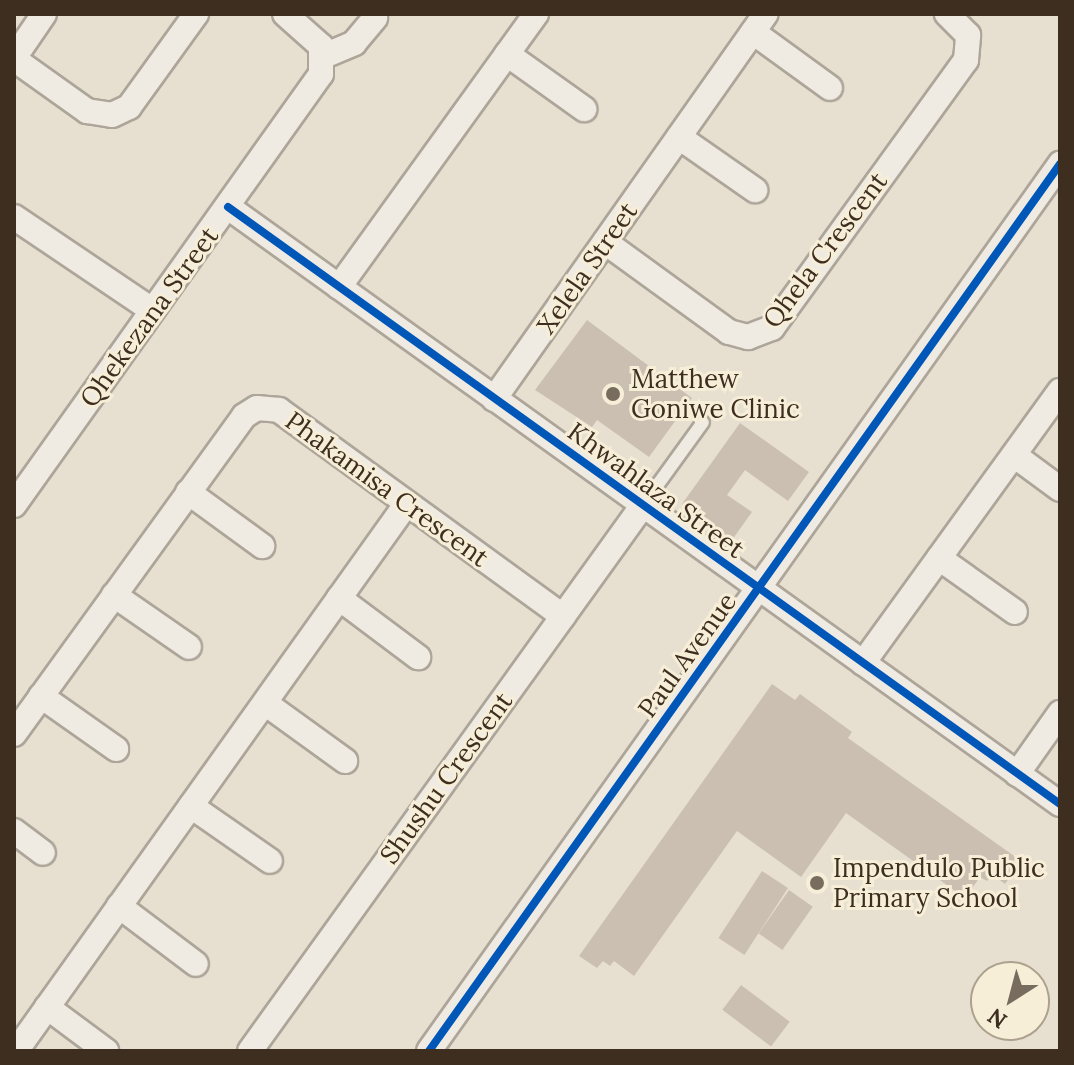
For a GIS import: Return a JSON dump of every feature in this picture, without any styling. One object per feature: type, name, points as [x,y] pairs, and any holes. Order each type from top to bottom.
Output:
[{"type":"street","points":[[44,14],[14,58],[87,111],[112,115],[129,107],[196,14]]},
{"type":"street","points":[[285,14],[316,38],[324,56],[354,43],[375,18]]},
{"type":"street","points":[[339,287],[536,14]]},
{"type":"street","name":"Qhela Crescent","points":[[605,242],[729,332],[748,337],[772,328],[966,60],[968,35],[947,14]]},
{"type":"street","name":"Xelela Street","points":[[494,399],[759,23],[830,88]]},
{"type":"street","points":[[507,54],[584,109]]},
{"type":"street","name":"Qhekezana Street","points":[[14,505],[315,84],[324,56]]},
{"type":"street","points":[[679,137],[755,190]]},
{"type":"street","name":"Paul Avenue","points":[[429,1051],[1060,164]]},
{"type":"street","name":"Khwahlaza Street","points":[[228,207],[1060,804]]},
{"type":"street","points":[[14,217],[152,310]]},
{"type":"street","points":[[863,663],[1060,391]]},
{"type":"street","name":"Phakamisa Crescent","points":[[14,734],[244,416],[268,407],[563,616]]},
{"type":"street","points":[[1014,455],[1060,489]]},
{"type":"street","points":[[188,492],[262,546]]},
{"type":"street","points":[[16,1051],[407,503]]},
{"type":"street","name":"Shushu Crescent","points":[[250,1051],[643,505]]},
{"type":"street","points":[[939,558],[1015,612]]},
{"type":"street","points":[[114,595],[189,647]]},
{"type":"street","points":[[339,598],[418,657]]},
{"type":"street","points":[[41,696],[116,749]]},
{"type":"street","points":[[265,703],[345,761]]},
{"type":"street","points":[[1017,774],[1060,713]]},
{"type":"street","points":[[191,806],[270,861]]},
{"type":"street","points":[[14,831],[43,853]]},
{"type":"street","points":[[119,906],[196,964]]},
{"type":"street","points":[[47,1007],[106,1051]]},
{"type":"lane","points":[[643,505],[703,422]]},
{"type":"building","points":[[587,320],[692,398],[649,457],[597,420],[592,427],[535,390]]},
{"type":"building","points":[[740,423],[809,472],[788,501],[745,470],[727,495],[752,512],[732,540],[682,504]]},
{"type":"building","points":[[772,684],[795,700],[800,694],[852,732],[848,738],[1021,861],[1005,884],[992,874],[987,881],[980,877],[965,898],[846,813],[801,877],[737,831],[634,976],[614,961],[610,966],[603,961],[597,968],[579,956]]},
{"type":"building","points":[[762,871],[788,888],[744,955],[718,938]]},
{"type":"building","points":[[789,890],[813,907],[782,950],[759,933]]},
{"type":"building","points":[[741,985],[790,1022],[771,1046],[722,1010]]},
{"type":"cycle path","points":[[429,1051],[1060,164]]},
{"type":"cycle path","points":[[228,207],[1060,804]]},
{"type":"place","name":"Matthew Goniwe Clinic","points":[[613,394]]},
{"type":"place","name":"Impendulo Public Primary School","points":[[817,883]]}]
